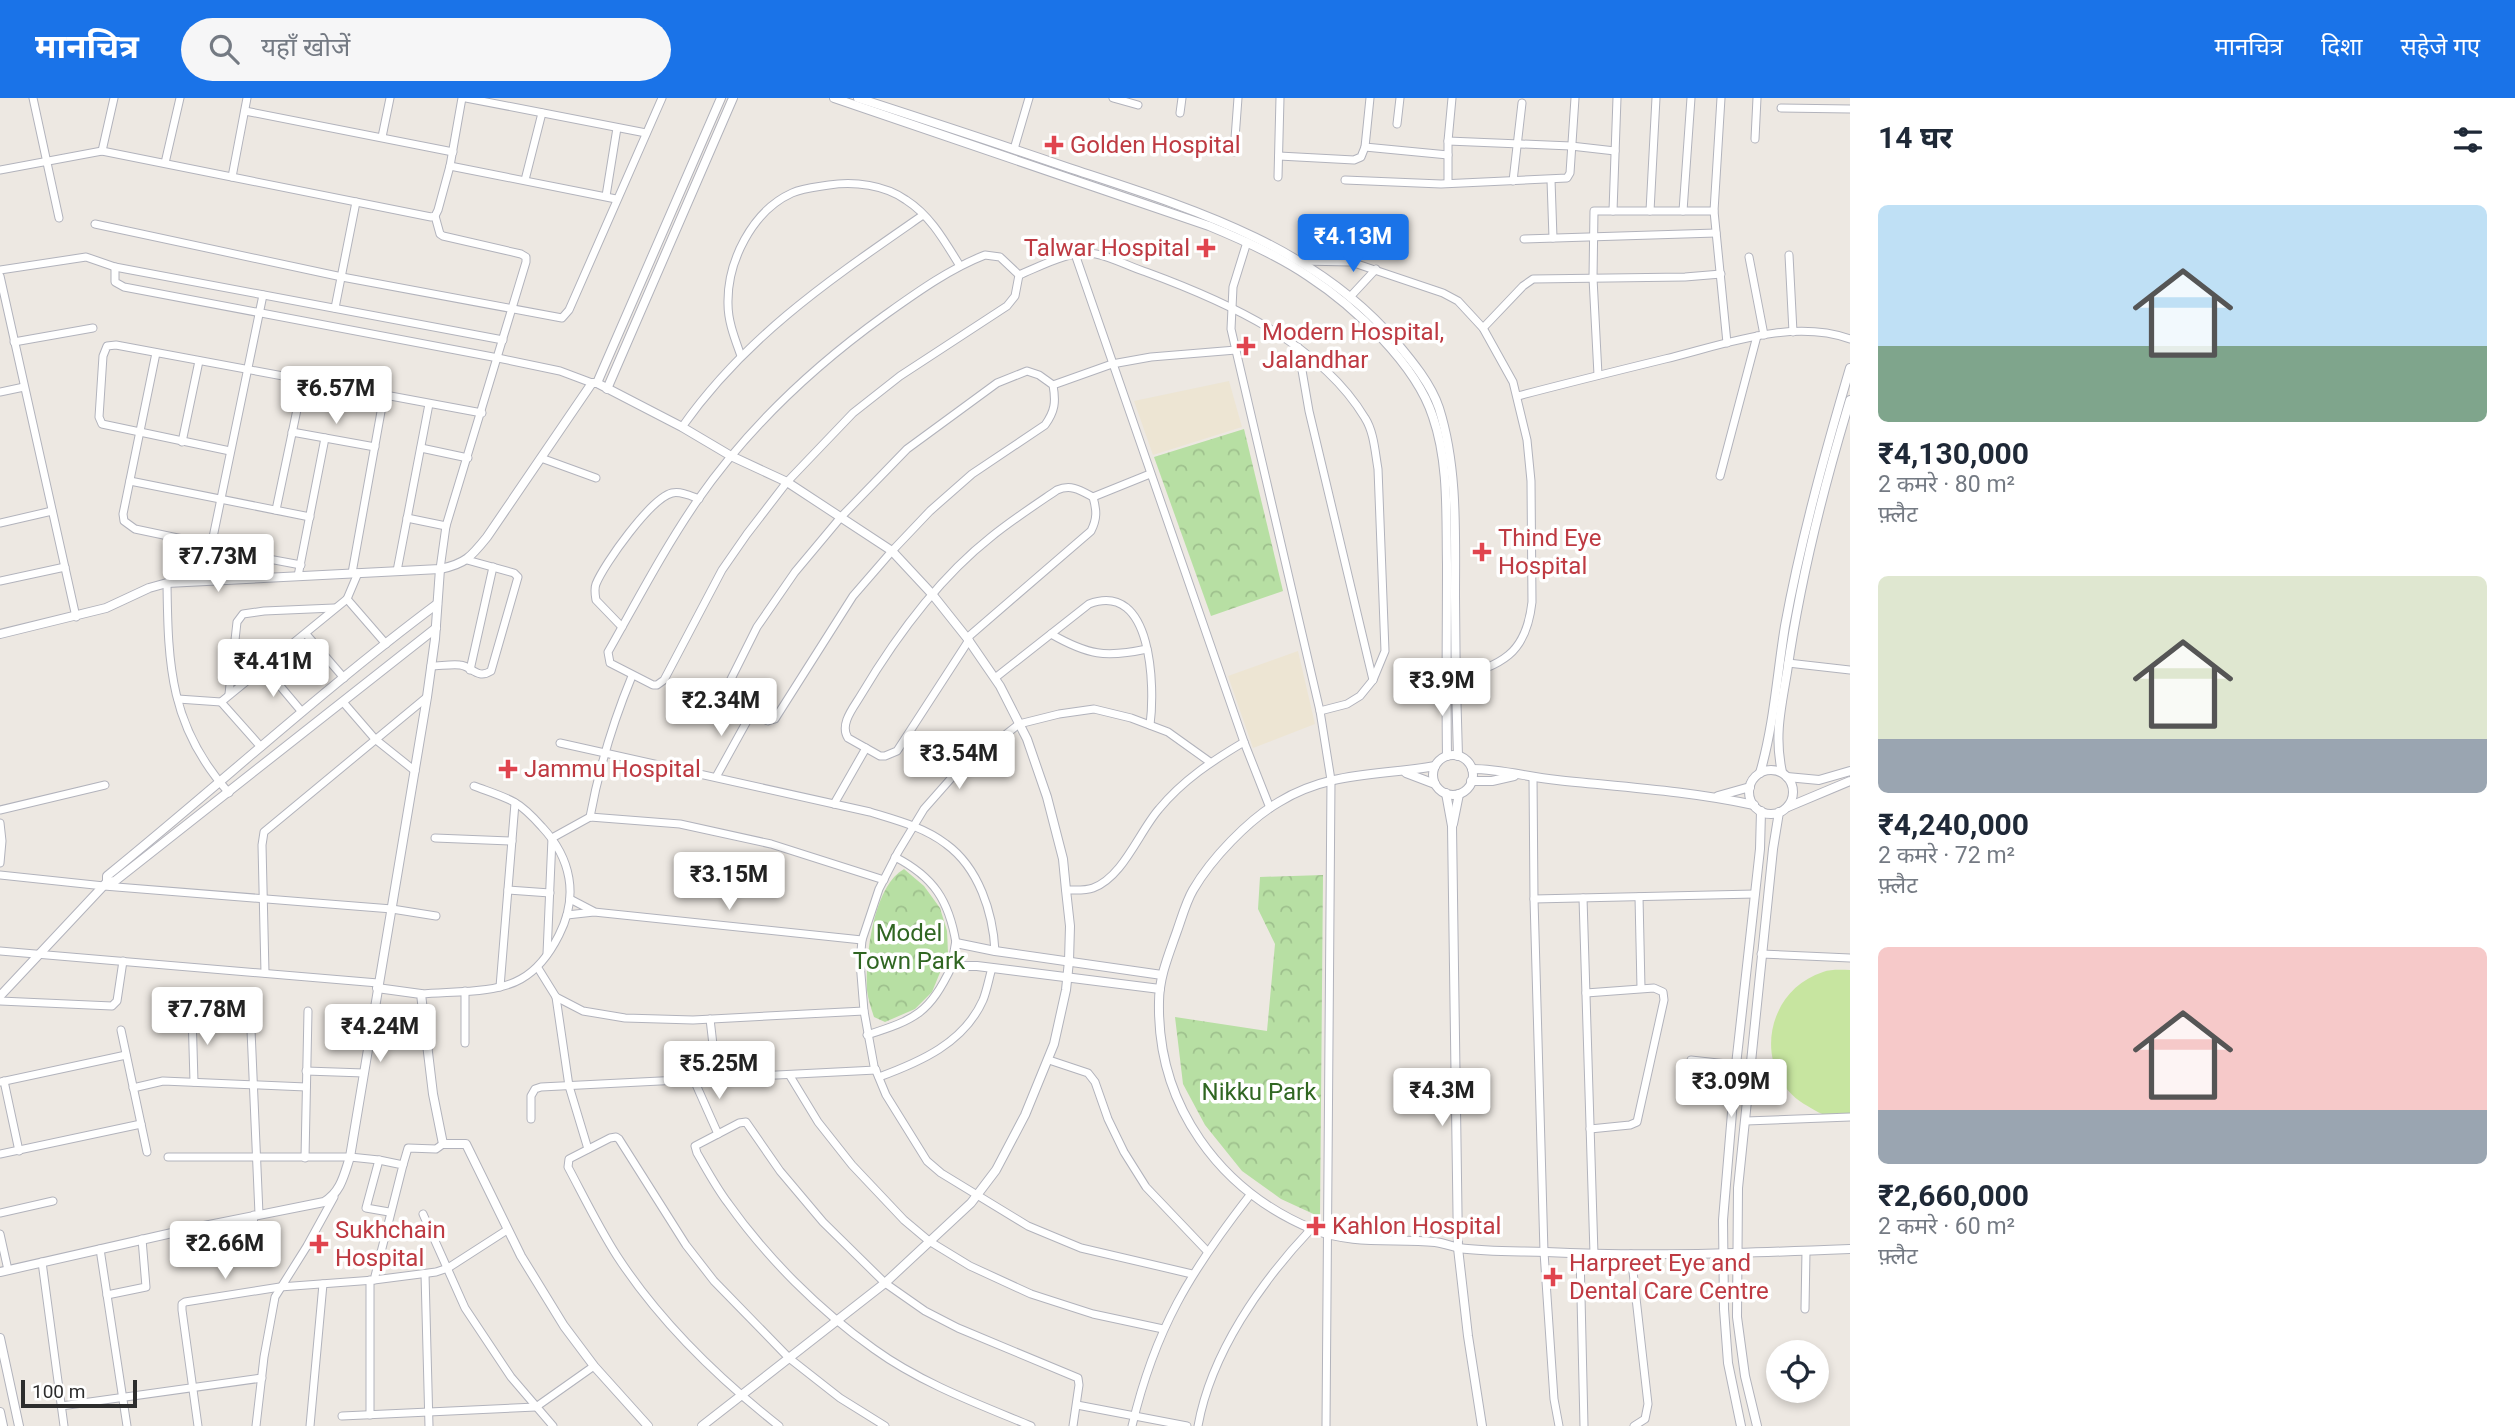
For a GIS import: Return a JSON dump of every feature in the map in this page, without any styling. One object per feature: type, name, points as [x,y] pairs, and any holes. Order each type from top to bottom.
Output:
[{"type":"street","points":[[33,98],[59,218]]},
{"type":"street","points":[[102,151],[114,98]]},
{"type":"street","points":[[165,163],[180,98]]},
{"type":"street","points":[[232,177],[247,98]]},
{"type":"street","points":[[382,137],[390,98]]},
{"type":"street","points":[[256,1426],[272,1307],[280,1287],[334,1197],[351,1157],[377,986],[427,697],[446,526],[526,262],[524,255],[440,234],[435,216],[450,166],[464,98],[646,133]]},
{"type":"street","points":[[95,225],[342,277],[556,318],[566,315],[662,98]]},
{"type":"street","points":[[0,634],[106,608],[149,588],[167,583],[440,569],[467,560],[487,537],[595,383],[721,98]]},
{"type":"street","points":[[607,389],[733,98]]},
{"type":"street","points":[[834,98],[1196,221],[1247,242],[1309,276],[1388,344],[1420,389],[1433,416],[1442,454],[1446,505],[1447,756]]},
{"type":"street","points":[[858,98],[1209,216],[1301,261],[1380,323],[1414,363],[1438,406],[1449,451],[1453,495],[1458,755]]},
{"type":"street","points":[[1014,149],[1029,98]]},
{"type":"street","points":[[1116,98],[1138,105]]},
{"type":"street","points":[[1180,113],[1182,98]]},
{"type":"street","points":[[1234,152],[1238,98]]},
{"type":"street","points":[[1278,177],[1280,98]]},
{"type":"street","points":[[1279,156],[1354,160],[1361,157],[1365,147],[1370,98]]},
{"type":"street","points":[[1397,124],[1400,98]]},
{"type":"street","points":[[1448,183],[1452,98]]},
{"type":"street","points":[[1345,180],[1448,183],[1565,179],[1569,176],[1575,98]]},
{"type":"street","points":[[1613,211],[1617,98]]},
{"type":"street","points":[[1650,211],[1656,98]]},
{"type":"street","points":[[1683,211],[1691,98]]},
{"type":"street","points":[[1721,98],[1714,211],[1727,343]]},
{"type":"street","points":[[1755,139],[1758,98]]},
{"type":"street","points":[[1513,181],[1521,103]]},
{"type":"street","points":[[1781,108],[1850,109]]},
{"type":"street","points":[[245,111],[453,152]]},
{"type":"street","points":[[526,180],[542,113]]},
{"type":"street","points":[[606,196],[617,128]]},
{"type":"street","points":[[1448,141],[1571,146],[1615,151]]},
{"type":"street","points":[[1365,147],[1448,155]]},
{"type":"street","points":[[0,170],[102,151],[435,216]]},
{"type":"street","points":[[450,166],[617,199]]},
{"type":"street","points":[[1551,180],[1553,238]]},
{"type":"street","points":[[741,356],[728,305],[729,282],[735,258],[749,231],[772,206],[791,194],[842,183],[872,186],[888,191],[904,198],[936,227],[960,266]]},
{"type":"street","points":[[335,309],[356,202]]},
{"type":"street","points":[[1598,375],[1593,278],[1594,211],[1714,211]]},
{"type":"street","points":[[682,427],[707,392],[783,317],[923,215]]},
{"type":"street","points":[[1524,239],[1716,233]]},
{"type":"street","points":[[1247,242],[1233,287],[1231,329],[1320,711],[1331,780],[1326,1426]]},
{"type":"street","points":[[1019,275],[1074,254],[1094,254],[1195,290],[1232,308],[1298,347],[1326,369],[1354,401],[1367,420],[1378,469],[1385,650],[1373,680],[1360,696],[1347,704],[1320,711]]},
{"type":"street","points":[[1074,254],[1244,742],[1270,808]]},
{"type":"street","points":[[985,255],[1000,257],[1019,275],[1015,296],[1007,306],[900,376],[853,413],[788,482],[722,570],[664,680],[653,685],[610,663],[608,652],[664,553],[699,499],[731,456],[797,386],[864,330],[960,266],[985,255]]},
{"type":"street","points":[[1789,255],[1793,332]]},
{"type":"street","points":[[0,270],[86,257],[115,267],[503,340]]},
{"type":"street","points":[[1720,477],[1761,335],[1749,257]]},
{"type":"street","points":[[1301,261],[1351,262],[1443,293],[1458,301],[1483,328],[1505,365],[1518,396],[1527,440],[1531,481],[1530,621],[1525,636],[1502,660],[1455,679]]},
{"type":"street","points":[[115,267],[115,282],[124,287],[560,371],[607,389],[682,427],[731,456],[788,482],[892,551],[932,594],[968,639],[995,678],[1019,724],[1048,797],[1063,859],[1070,926],[1068,977],[1049,1060],[1025,1115],[1002,1159],[977,1195],[885,1283],[702,1426]]},
{"type":"street","points":[[1350,297],[1376,269]]},
{"type":"street","points":[[1483,328],[1528,281],[1540,278],[1721,274]]},
{"type":"street","points":[[0,276],[3,309],[14,342],[76,617]]},
{"type":"street","points":[[204,580],[263,295]]},
{"type":"street","points":[[430,345],[435,327]]},
{"type":"street","points":[[14,342],[93,328]]},
{"type":"street","points":[[1518,396],[1761,335],[1829,333],[1850,339]]},
{"type":"street","points":[[230,451],[106,426],[100,422],[104,350],[111,345],[482,414]]},
{"type":"street","points":[[1298,347],[1309,411],[1373,680]]},
{"type":"street","points":[[1053,385],[1112,364],[1151,357],[1236,350]]},
{"type":"street","points":[[156,354],[123,514],[127,525],[301,565]]},
{"type":"street","points":[[182,442],[199,361]]},
{"type":"street","points":[[1741,1426],[1728,1363],[1723,1253],[1727,1151],[1755,894],[1758,808],[1750,795],[1750,787],[1760,773],[1769,737],[1786,625],[1817,480],[1850,368]]},
{"type":"street","points":[[1027,372],[1039,375],[1053,385],[1056,401],[1052,415],[1045,425],[972,474],[930,511],[892,551],[853,596],[778,716],[768,720],[724,698],[757,627],[794,572],[841,517],[907,449],[997,383],[1016,374],[1027,372]]},
{"type":"street","points":[[276,510],[303,381]]},
{"type":"street","points":[[0,393],[24,387]]},
{"type":"street","points":[[221,702],[347,599],[355,573],[384,396]]},
{"type":"street","points":[[1757,1426],[1745,1376],[1737,1317],[1739,1169],[1765,922],[1783,810],[1791,800],[1793,790],[1784,775],[1776,738],[1793,626],[1829,470],[1850,400]]},
{"type":"street","points":[[397,571],[429,404]]},
{"type":"street","points":[[292,432],[375,447]]},
{"type":"street","points":[[298,576],[325,438]]},
{"type":"street","points":[[421,448],[468,458]]},
{"type":"street","points":[[541,458],[596,478]]},
{"type":"street","points":[[1093,497],[1150,474]]},
{"type":"street","points":[[130,481],[310,517]]},
{"type":"street","points":[[1065,486],[1076,487],[1093,497],[1097,520],[1091,531],[968,639],[897,751],[885,756],[848,738],[845,726],[850,712],[879,664],[932,594],[989,538],[1057,489],[1065,486]]},
{"type":"street","points":[[622,627],[596,600],[596,585],[620,545],[634,527],[666,496],[680,493],[699,499]]},
{"type":"street","points":[[0,523],[52,511]]},
{"type":"street","points":[[407,518],[446,526]]},
{"type":"street","points":[[431,666],[462,665],[484,675],[491,671],[518,580],[516,575],[467,560]]},
{"type":"street","points":[[0,582],[65,567]]},
{"type":"street","points":[[470,670],[493,567]]},
{"type":"street","points":[[167,583],[168,651],[186,728],[229,793]]},
{"type":"street","points":[[347,599],[386,643]]},
{"type":"street","points":[[995,678],[1089,604],[1100,600],[1110,601],[1133,615],[1142,629],[1153,681],[1150,725]]},
{"type":"street","points":[[106,884],[107,876],[302,712],[437,604]]},
{"type":"street","points":[[229,694],[237,622],[243,614],[334,608]]},
{"type":"street","points":[[0,999],[38,954],[106,884],[115,881],[229,793],[436,628]]},
{"type":"street","points":[[306,634],[344,678]]},
{"type":"street","points":[[1051,634],[1077,649],[1095,653],[1123,654],[1147,649]]},
{"type":"street","points":[[1788,663],[1850,670]]},
{"type":"street","points":[[264,667],[302,712]]},
{"type":"street","points":[[590,817],[615,717],[632,676]]},
{"type":"street","points":[[265,973],[264,832],[427,697]]},
{"type":"street","points":[[178,699],[221,702],[261,747]]},
{"type":"street","points":[[343,702],[375,739],[415,771]]},
{"type":"street","points":[[1192,1274],[1082,1248],[1028,1226],[941,1173],[927,1161],[886,1095],[878,1074],[867,1035],[860,979],[862,940],[884,880],[924,809],[954,775],[1019,724],[1094,709],[1168,732],[1210,762]]},
{"type":"street","points":[[716,777],[752,712]]},
{"type":"street","points":[[1066,891],[1091,889],[1104,882],[1125,859],[1158,810],[1189,778],[1244,742]]},
{"type":"street","points":[[560,743],[834,804],[914,826],[946,844],[963,860],[990,911],[995,951]]},
{"type":"street","points":[[834,804],[866,748]]},
{"type":"street","points":[[1452,827],[1459,794],[1471,781],[1472,769],[1464,758],[1458,755],[1447,756],[1435,766],[1331,780],[1312,785],[1255,818],[1224,850],[1193,890],[1162,975],[1158,1003],[1162,1045],[1166,1067],[1179,1104],[1198,1139],[1227,1174],[1250,1195],[1284,1216],[1329,1236],[1436,1242],[1458,1248],[1580,1254],[1850,1250]]},
{"type":"street","points":[[1435,766],[1435,784]]},
{"type":"street","points":[[1472,769],[1715,796],[1770,814],[1850,781]]},
{"type":"street","points":[[1760,773],[1769,770],[1819,780],[1850,771]]},
{"type":"street","points":[[1403,772],[1435,784],[1446,793],[1459,794]]},
{"type":"street","points":[[1471,781],[1492,781],[1517,775]]},
{"type":"street","points":[[1534,778],[1534,899],[1544,1252],[1554,1399],[1559,1426]]},
{"type":"street","points":[[0,810],[106,785]]},
{"type":"street","points":[[0,951],[265,973],[421,994],[500,987],[519,981],[538,968],[562,929],[570,899],[570,880],[563,854],[531,814],[515,803],[474,786]]},
{"type":"street","points":[[1715,796],[1750,787]]},
{"type":"street","points":[[1446,793],[1452,827],[1458,1248],[1482,1426]]},
{"type":"street","points":[[500,987],[515,803]]},
{"type":"street","points":[[552,838],[590,817],[680,824],[771,844],[884,880]]},
{"type":"street","points":[[0,823],[0,863]]},
{"type":"street","points":[[435,838],[512,841]]},
{"type":"street","points":[[547,954],[552,838]]},
{"type":"street","points":[[867,1035],[912,1018],[927,1007],[938,995],[952,966],[956,943],[953,923],[943,897],[912,865],[895,857]]},
{"type":"street","points":[[0,874],[263,900],[392,909],[436,916]]},
{"type":"street","points":[[508,890],[550,893]]},
{"type":"street","points":[[1534,899],[1755,894]]},
{"type":"street","points":[[1639,897],[1641,988]]},
{"type":"street","points":[[1583,898],[1594,1254]]},
{"type":"street","points":[[570,899],[594,912]]},
{"type":"street","points":[[567,915],[594,912],[862,940]]},
{"type":"street","points":[[1752,922],[1765,922]]},
{"type":"street","points":[[956,943],[1162,975]]},
{"type":"street","points":[[1761,954],[1850,958]]},
{"type":"street","points":[[0,999],[112,1006],[117,1001],[123,961]]},
{"type":"street","points":[[952,966],[992,968],[1160,989]]},
{"type":"street","points":[[538,968],[556,997],[569,1086],[588,1149]]},
{"type":"street","points":[[531,1119],[531,1096],[535,1089],[878,1074],[933,1055],[959,1033],[982,1001],[992,968]]},
{"type":"street","points":[[1586,993],[1660,989],[1664,1000],[1637,1122],[1590,1129]]},
{"type":"street","points":[[465,990],[465,1044]]},
{"type":"street","points":[[421,994],[433,1094],[443,1144]]},
{"type":"street","points":[[556,997],[583,1011],[625,1018],[710,1020],[864,1011]]},
{"type":"street","points":[[250,1007],[256,1157],[256,1214],[250,1257]]},
{"type":"street","points":[[192,1012],[194,1082]]},
{"type":"street","points":[[305,1158],[308,1012]]},
{"type":"street","points":[[710,1020],[717,1079]]},
{"type":"street","points":[[121,1030],[147,1152]]},
{"type":"street","points":[[19,1151],[2,1081],[126,1055]]},
{"type":"street","points":[[1049,1060],[1088,1073],[1095,1082],[1108,1119],[1124,1152],[1146,1187],[1207,1251]]},
{"type":"street","points":[[1691,1060],[1735,1065]]},
{"type":"street","points":[[306,1071],[364,1073]]},
{"type":"street","points":[[790,1076],[818,1122],[852,1165],[904,1220],[929,1241],[970,1266],[1031,1294],[1093,1314],[1163,1329]]},
{"type":"street","points":[[694,1080],[718,1134]]},
{"type":"street","points":[[133,1088],[163,1081],[306,1087]]},
{"type":"street","points":[[1746,1121],[1850,1117]]},
{"type":"street","points":[[1031,1426],[934,1385],[875,1351],[838,1321],[755,1238],[727,1202],[695,1149],[696,1143],[739,1123],[747,1122],[780,1171],[823,1222],[885,1283],[925,1311],[958,1328],[1078,1378],[1073,1426]]},
{"type":"street","points":[[0,1154],[141,1124]]},
{"type":"street","points":[[779,1426],[740,1396],[671,1327],[618,1257],[568,1167],[569,1159],[610,1138],[619,1139],[685,1245],[715,1281],[789,1358],[840,1398],[885,1426]]},
{"type":"street","points":[[370,1415],[372,1280],[408,1148],[436,1149],[443,1144],[466,1144],[507,1230],[558,1317],[594,1366],[648,1426]]},
{"type":"street","points":[[168,1157],[351,1157],[402,1165]]},
{"type":"street","points":[[379,1160],[366,1208],[389,1212]]},
{"type":"street","points":[[1132,1426],[1155,1346],[1163,1329],[1192,1274],[1250,1195]]},
{"type":"street","points":[[0,1234],[4,1271],[256,1214],[324,1202],[334,1197]]},
{"type":"street","points":[[0,1213],[53,1201]]},
{"type":"street","points":[[423,1214],[465,1308],[511,1377],[553,1426]]},
{"type":"street","points":[[1198,1426],[1215,1368],[1245,1315],[1282,1260],[1311,1229]]},
{"type":"street","points":[[198,1426],[182,1304],[190,1300],[280,1287],[425,1274],[448,1268],[507,1230]]},
{"type":"street","points":[[107,1295],[146,1287],[142,1240]]},
{"type":"street","points":[[100,1249],[127,1426]]},
{"type":"street","points":[[1804,1309],[1806,1251]]},
{"type":"street","points":[[1580,1254],[1584,1426]]},
{"type":"street","points":[[1630,1254],[1648,1404],[1645,1419],[1634,1426]]},
{"type":"street","points":[[41,1262],[64,1426]]},
{"type":"street","points":[[425,1274],[429,1426]]},
{"type":"street","points":[[310,1426],[323,1284]]},
{"type":"street","points":[[0,1338],[19,1426]]},
{"type":"street","points":[[342,1416],[536,1407],[594,1366]]},
{"type":"street","points":[[61,1406],[262,1378]]},
{"type":"street","points":[[1077,1405],[1187,1426]]},
{"type":"street","points":[[0,1412],[3,1426]]},
{"type":"shaded area","points":[[1229,381],[1242,427],[1153,455],[1134,401]]},
{"type":"shaded area","points":[[1298,651],[1315,724],[1253,748],[1228,676]]},
{"type":"green space","points":[[1244,429],[1283,591],[1211,616],[1154,457]]},
{"type":"green space","name":"Model Town Park","points":[[904,869],[924,886],[940,908],[947,931],[948,953],[932,992],[915,1009],[885,1022],[874,1017],[868,997],[870,942],[878,906],[893,878]]},
{"type":"green space","name":"Nikku Park","points":[[1323,875],[1320,1217],[1281,1199],[1242,1171],[1205,1125],[1183,1084],[1175,1017],[1267,1031],[1275,944],[1258,909],[1260,877]]},
{"type":"green space","points":[[1850,970],[1850,1114],[1828,1116],[1804,1104],[1787,1090],[1777,1072],[1772,1053],[1772,1033],[1777,1013],[1788,996],[1803,982],[1826,971]]},
{"type":"place","name":"Golden Hospital","points":[[1054,145]]},
{"type":"place","name":"Talwar Hospital","points":[[1206,248]]},
{"type":"place","name":"Modern Hospital, Jalandhar","points":[[1246,346]]},
{"type":"place","name":"Thind Eye Hospital","points":[[1482,552]]},
{"type":"place","name":"Jammu Hospital","points":[[508,769]]},
{"type":"place","name":"Kahlon Hospital","points":[[1316,1226]]},
{"type":"place","name":"Sukhchain Hospital","points":[[319,1244]]},
{"type":"place","name":"Harpreet Eye and Dental Care Centre","points":[[1553,1277]]}]
